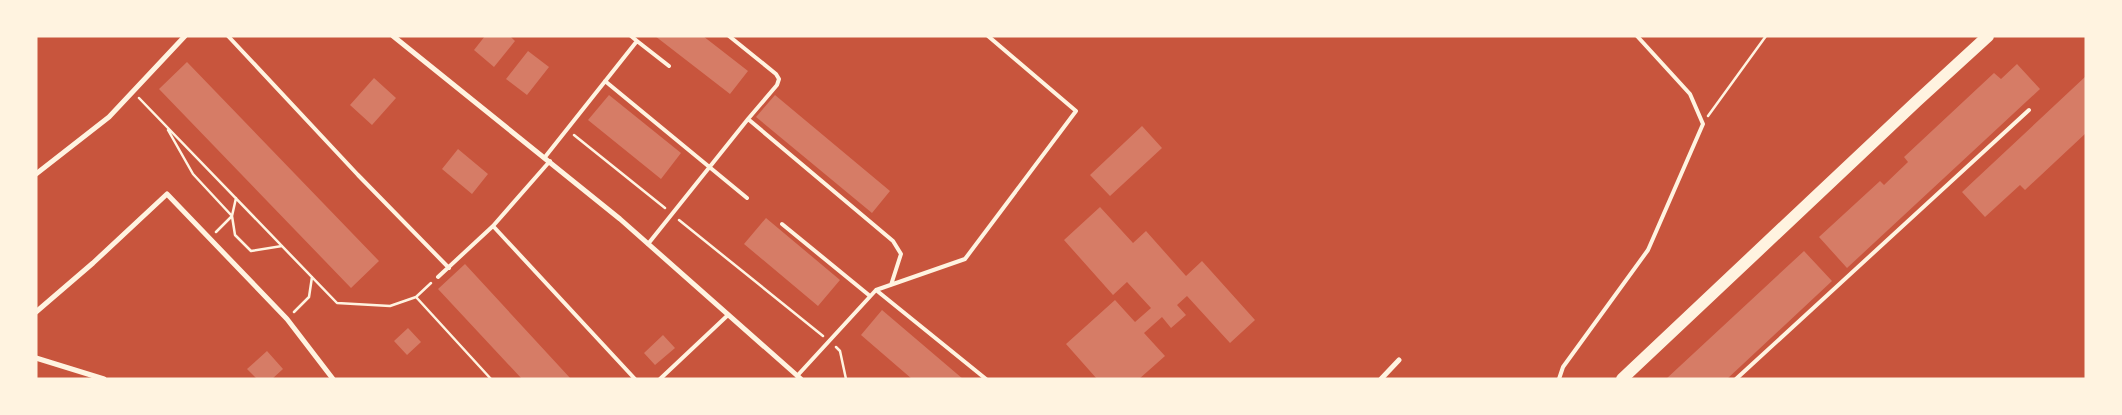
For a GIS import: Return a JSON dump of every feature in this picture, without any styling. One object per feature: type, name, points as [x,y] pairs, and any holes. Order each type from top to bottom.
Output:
[{"type":"main road","points":[[1622,379],[1988,36]]},
{"type":"street","points":[[36,174],[109,117],[136,91],[185,36]]},
{"type":"street","points":[[392,36],[550,161],[648,244],[799,377]]},
{"type":"street","points":[[36,312],[93,263],[167,194],[286,319],[334,379]]},
{"type":"street","points":[[36,358],[104,379]]},
{"type":"street","points":[[1381,379],[1400,360]]},
{"type":"lane","points":[[228,36],[358,175],[449,268]]},
{"type":"lane","points":[[631,36],[669,66]]},
{"type":"lane","points":[[648,244],[777,85],[778,79],[776,74],[729,36]]},
{"type":"lane","points":[[799,377],[876,290],[965,259],[1076,111],[988,36]]},
{"type":"lane","points":[[1559,379],[1563,367],[1648,250],[1703,124],[1690,94],[1637,36]]},
{"type":"lane","points":[[545,157],[637,41]]},
{"type":"lane","points":[[605,81],[748,198]]},
{"type":"lane","points":[[1736,379],[2029,110]]},
{"type":"lane","points":[[748,119],[893,242],[901,254],[891,284]]},
{"type":"lane","points":[[438,277],[494,226],[550,161]]},
{"type":"lane","points":[[782,224],[870,296]]},
{"type":"lane","points":[[494,226],[635,379]]},
{"type":"lane","points":[[876,290],[986,379]]},
{"type":"lane","points":[[660,379],[728,315]]},
{"type":"path","points":[[1703,124],[1766,36]]},
{"type":"path","points":[[136,91],[135,94],[337,303],[390,306],[416,297],[438,277]]},
{"type":"path","points":[[166,126],[193,174],[232,216]]},
{"type":"path","points":[[567,129],[840,350],[846,379]]},
{"type":"path","points":[[236,198],[232,216],[235,235],[251,251],[282,246]]},
{"type":"path","points":[[210,238],[232,216]]},
{"type":"path","points":[[286,319],[309,297],[312,277]]},
{"type":"path","points":[[416,297],[491,379]]},
{"type":"building","points":[[485,36],[510,36],[515,41],[494,67],[474,50]]},
{"type":"building","points":[[655,36],[703,36],[748,71],[730,94]]},
{"type":"building","points":[[528,51],[549,67],[527,95],[506,79]]},
{"type":"building","points":[[187,62],[379,261],[351,288],[159,89]]},
{"type":"building","points":[[2017,64],[2040,89],[1847,268],[1819,237],[1880,181],[1884,185],[1908,162],[1904,157],[1994,73],[2001,79]]},
{"type":"building","points":[[2086,76],[2086,133],[2025,190],[2020,185],[1985,217],[1962,192]]},
{"type":"building","points":[[374,78],[396,98],[372,125],[350,105]]},
{"type":"building","points":[[609,95],[681,153],[661,179],[588,120]]},
{"type":"building","points":[[775,95],[890,191],[872,213],[756,117]]},
{"type":"building","points":[[1142,126],[1162,148],[1110,196],[1090,175]]},
{"type":"building","points":[[458,149],[488,174],[472,194],[442,169]]},
{"type":"building","points":[[1100,207],[1133,243],[1146,231],[1186,276],[1202,261],[1255,320],[1230,343],[1187,296],[1177,305],[1186,315],[1171,328],[1162,317],[1144,333],[1165,356],[1139,379],[1097,379],[1066,344],[1115,300],[1135,322],[1151,308],[1127,282],[1113,295],[1064,240]]},
{"type":"building","points":[[766,218],[840,280],[818,306],[744,244]]},
{"type":"building","points":[[1804,251],[1832,281],[1727,379],[1666,379]]},
{"type":"building","points":[[465,264],[571,379],[522,379],[438,289]]},
{"type":"building","points":[[882,310],[963,379],[912,379],[861,335]]},
{"type":"building","points":[[408,328],[421,342],[407,355],[394,341]]},
{"type":"building","points":[[663,335],[675,348],[655,365],[644,353]]},
{"type":"building","points":[[267,351],[283,369],[272,379],[257,379],[247,369]]}]
